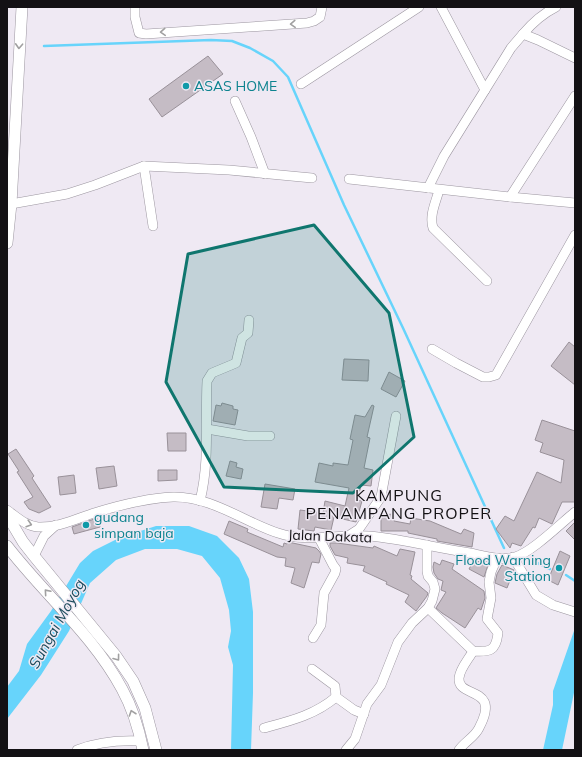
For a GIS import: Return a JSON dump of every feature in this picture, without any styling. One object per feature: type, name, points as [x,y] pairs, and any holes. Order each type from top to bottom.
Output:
[{"type":"main road","points":[[7,243],[11,204],[22,7]]},
{"type":"main road","points":[[21,20],[28,7]]},
{"type":"main road","points":[[7,514],[23,542],[49,576],[116,656],[133,681],[145,708],[156,750]]},
{"type":"main road","points":[[7,547],[80,631],[104,662],[123,690],[142,745]]},
{"type":"street","points":[[135,7],[135,17],[139,33],[146,34],[314,22],[320,17],[322,7]]},
{"type":"street","points":[[301,84],[419,7]]},
{"type":"street","points":[[441,7],[484,90]]},
{"type":"street","points":[[428,188],[444,156],[511,48],[534,21],[545,12],[556,7]]},
{"type":"street","points":[[523,34],[575,58]]},
{"type":"street","points":[[510,198],[575,96]]},
{"type":"street","points":[[235,101],[251,136],[265,174]]},
{"type":"street","points":[[11,204],[67,194],[144,166],[228,170],[312,178]]},
{"type":"street","points":[[144,166],[153,226]]},
{"type":"street","points":[[348,179],[510,198],[575,203]]},
{"type":"street","points":[[439,190],[432,214],[431,222],[433,228],[487,281]]},
{"type":"street","points":[[432,349],[483,376],[489,377],[496,375],[575,235]]},
{"type":"street","points":[[200,501],[205,480],[207,381],[212,373],[236,363],[242,338],[248,333],[249,320]]},
{"type":"street","points":[[348,536],[359,529],[381,497],[396,416]]},
{"type":"street","points":[[206,429],[248,436],[270,436]]},
{"type":"street","name":"Jalan Dakata","points":[[7,510],[23,523],[38,527],[56,525],[123,504],[156,498],[176,497],[200,501],[279,534],[288,536],[319,538],[369,536],[497,558],[513,557],[522,554],[575,512]]},
{"type":"street","name":"Jalan Dakata","points":[[34,556],[44,536],[56,525]]},
{"type":"street","points":[[313,638],[321,625],[324,593],[336,570],[319,538]]},
{"type":"street","points":[[346,750],[355,739],[367,704],[381,685],[394,650],[412,623],[428,608],[434,596],[435,589],[427,571],[427,545]]},
{"type":"street","points":[[513,557],[536,595],[546,602],[574,612]]},
{"type":"street","points":[[428,608],[473,651],[491,650],[497,639],[498,633],[487,619],[491,598],[490,577],[497,558]]},
{"type":"street","points":[[459,750],[477,732],[484,716],[486,706],[483,698],[463,688],[460,684],[460,674],[473,651]]},
{"type":"street","points":[[312,669],[335,686],[336,697],[354,710],[364,714]]},
{"type":"street","points":[[264,728],[302,718],[321,708],[336,697]]},
{"type":"street","points":[[77,750],[96,744],[121,740],[142,745]]},
{"type":"highlighted area","points":[[314,225],[389,313],[414,437],[353,493],[224,487],[166,382],[188,254]]},
{"type":"water","name":"Sungai Moyog","points":[[156,526],[189,526],[217,536],[239,558],[249,579],[253,612],[251,750],[231,750],[233,665],[228,647],[231,631],[229,610],[220,578],[202,556],[177,549],[145,549],[116,560],[90,583],[69,631],[41,675],[7,719],[7,687],[19,671],[27,644],[51,611],[80,563],[93,551],[119,538]]},
{"type":"water","points":[[575,628],[575,688],[562,750],[543,750],[553,705],[553,691]]},
{"type":"building","name":"ASAS HOME","points":[[208,56],[223,74],[162,117],[149,99]]},
{"type":"building","points":[[569,342],[575,347],[575,385],[551,366]]},
{"type":"building","points":[[344,359],[369,360],[368,381],[342,380]]},
{"type":"building","points":[[389,372],[405,381],[396,397],[381,389]]},
{"type":"building","points":[[222,403],[233,406],[233,409],[238,410],[235,425],[213,421],[216,405],[221,406]]},
{"type":"building","points":[[372,405],[374,406],[367,437],[370,438],[364,468],[373,470],[371,486],[361,485],[358,500],[362,501],[356,522],[334,517],[331,530],[315,527],[314,531],[298,529],[300,510],[323,513],[325,501],[345,506],[349,488],[315,482],[319,463],[333,466],[333,463],[348,465],[353,440],[350,439],[355,415],[365,417]]},
{"type":"building","points":[[542,420],[575,431],[575,502],[562,502],[552,524],[539,518],[535,528],[533,527],[521,546],[512,543],[510,548],[496,529],[505,516],[514,521],[537,472],[561,483],[564,460],[540,452],[543,443],[535,440]]},
{"type":"building","points":[[167,433],[186,433],[186,451],[168,451]]},
{"type":"building","points":[[16,449],[34,476],[32,478],[51,507],[39,513],[29,509],[24,502],[33,497],[17,472],[19,471],[8,454]]},
{"type":"building","points":[[230,461],[237,463],[236,467],[243,469],[241,479],[226,476]]},
{"type":"building","points":[[114,466],[117,486],[99,489],[96,468]]},
{"type":"building","points":[[158,470],[177,470],[177,480],[158,481]]},
{"type":"building","points":[[74,475],[76,493],[60,495],[58,477]]},
{"type":"building","points":[[265,484],[295,489],[293,500],[279,498],[277,509],[261,507]]},
{"type":"building","points":[[394,514],[394,521],[410,524],[411,518],[430,521],[461,534],[464,529],[474,533],[472,547],[437,541],[437,539],[408,533],[408,531],[381,531],[381,515]]},
{"type":"building","name":"gudang simpan baja","points":[[97,518],[100,527],[74,534],[72,527]]},
{"type":"building","points":[[229,521],[248,529],[247,532],[283,547],[284,543],[287,544],[288,542],[316,548],[321,554],[319,563],[312,562],[304,588],[291,583],[295,568],[285,566],[286,558],[277,557],[224,534]]},
{"type":"building","points":[[575,522],[575,540],[566,531]]},
{"type":"building","points":[[330,543],[373,548],[374,546],[397,556],[400,549],[415,552],[410,575],[412,576],[411,579],[428,593],[427,596],[416,611],[405,602],[409,595],[386,584],[387,582],[363,571],[365,566],[347,563],[348,558],[335,555]]},
{"type":"building","name":"Flood Warning Station","points":[[560,551],[570,556],[558,585],[548,580]]},
{"type":"building","points":[[442,560],[454,564],[452,569],[484,591],[485,598],[481,610],[478,608],[465,628],[436,608],[446,592],[441,590],[443,581],[438,579],[434,573],[433,567],[434,562],[440,565]]},
{"type":"building","points":[[474,560],[488,565],[484,577],[469,569]]},
{"type":"building","points":[[502,565],[514,570],[507,588],[495,583],[497,574]]},
{"type":"waterway","points":[[44,46],[211,40],[232,41],[250,48],[273,61],[288,77],[344,205],[403,328],[504,548]]},
{"type":"waterway","points":[[529,559],[550,569]]},
{"type":"waterway","points":[[566,575],[575,581]]},
{"type":"place","name":"ASAS HOME","points":[[186,86]]},
{"type":"place","name":"gudang simpan baja","points":[[86,525]]},
{"type":"place","name":"Flood Warning Station","points":[[559,568]]},
{"type":"district","name":"KAMPUNG PENAMPANG PROPER","points":[[399,504]]}]
